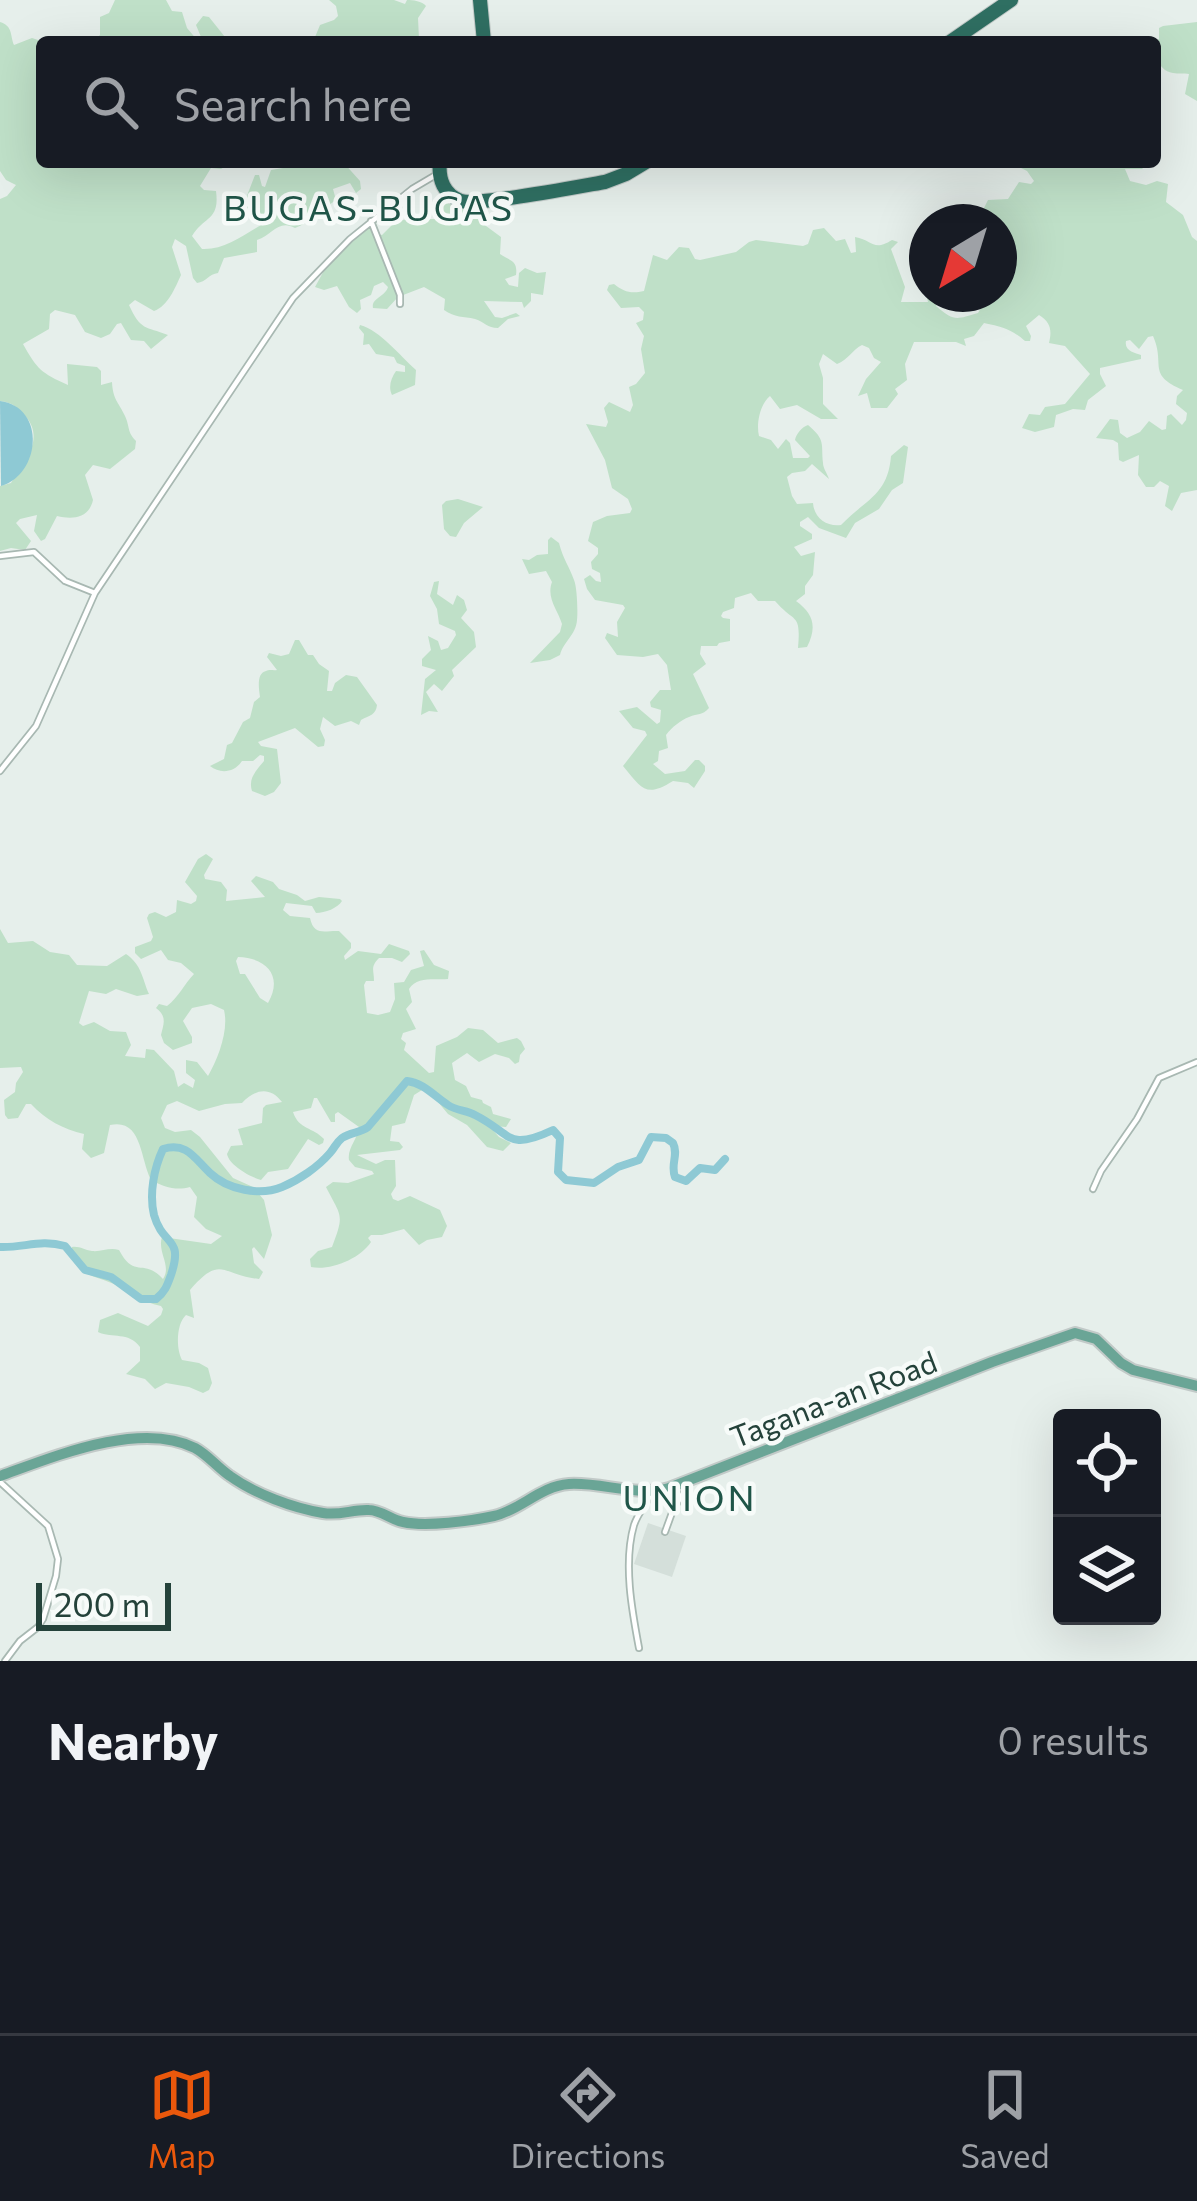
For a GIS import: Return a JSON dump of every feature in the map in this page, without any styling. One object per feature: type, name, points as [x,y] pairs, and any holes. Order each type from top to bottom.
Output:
[{"type":"highway","points":[[480,0],[483,36]]},
{"type":"highway","points":[[959,36],[1011,0]]},
{"type":"highway","points":[[440,168],[451,195],[464,202],[605,182],[636,168]]},
{"type":"main road","name":"Tagana-an Road","points":[[0,1479],[94,1444],[172,1441],[195,1448],[244,1485],[298,1506],[332,1514],[374,1510],[412,1523],[495,1516],[562,1485],[652,1492],[1075,1333],[1096,1339],[1133,1370],[1197,1386]]},
{"type":"street","points":[[0,771],[42,716],[95,593],[296,293],[371,221],[440,168]]},
{"type":"street","points":[[371,221],[400,304]]},
{"type":"street","points":[[0,556],[34,552],[65,581],[95,593]]},
{"type":"street","points":[[1093,1190],[1160,1078],[1197,1062]]},
{"type":"street","points":[[0,1479],[48,1526],[58,1559],[41,1622],[5,1661]]},
{"type":"street","points":[[665,1532],[690,1480]]},
{"type":"street","points":[[639,1648],[632,1603],[631,1540],[636,1519],[652,1492]]},
{"type":"shaded area","points":[[648,1523],[686,1536],[672,1577],[634,1564]]},
{"type":"green space","points":[[115,0],[166,0],[172,11],[182,12],[194,36],[99,36],[100,17],[109,13]]},
{"type":"green space","points":[[329,0],[405,4],[407,0],[426,6],[418,18],[419,36],[315,36],[320,25],[338,16]]},
{"type":"green space","points":[[203,16],[224,36],[201,36],[196,25]]},
{"type":"green space","points":[[0,22],[9,28],[14,45],[36,39],[36,168],[211,168],[200,186],[216,191],[217,201],[213,213],[192,236],[202,249],[226,244],[263,224],[241,211],[255,175],[265,187],[271,170],[348,168],[361,189],[356,193],[350,183],[333,189],[336,200],[311,219],[295,228],[280,227],[257,240],[257,252],[224,258],[218,273],[197,283],[186,246],[175,239],[172,247],[181,275],[170,296],[154,311],[135,300],[129,305],[141,324],[168,335],[151,349],[144,341],[131,340],[121,323],[101,338],[85,332],[75,315],[55,310],[50,314],[49,329],[23,344],[28,352],[41,369],[68,385],[67,364],[97,367],[101,385],[112,382],[135,449],[110,469],[93,465],[85,475],[93,500],[84,514],[57,516],[41,541],[34,531],[37,515],[20,519],[16,523],[31,541],[25,550],[0,551],[0,486],[11,483],[22,467],[34,434],[20,411],[0,401],[0,199],[16,185],[0,171]]},
{"type":"green space","points":[[1197,22],[1197,101],[1185,94],[1189,74],[1173,73],[1161,65],[1159,28]]},
{"type":"green space","points":[[1021,168],[1143,168],[1125,169],[1130,181],[1168,184],[1166,202],[1183,215],[1197,241],[1197,490],[1181,493],[1172,511],[1165,506],[1169,486],[1160,481],[1146,487],[1138,475],[1139,455],[1123,462],[1118,443],[1096,438],[1110,419],[1118,420],[1120,433],[1127,438],[1149,421],[1166,429],[1171,414],[1182,425],[1186,420],[1187,413],[1176,404],[1183,390],[1161,374],[1153,336],[1139,349],[1126,341],[1141,359],[1100,368],[1106,386],[1088,400],[1085,410],[1056,415],[1054,427],[1035,432],[1022,428],[1029,414],[1040,415],[1045,407],[1065,404],[1090,374],[1065,346],[1049,343],[1050,327],[1039,315],[1026,326],[1030,341],[984,323],[974,336],[964,339],[966,346],[914,342],[905,364],[907,380],[895,389],[898,394],[887,408],[871,408],[867,393],[858,396],[881,362],[869,348],[862,345],[837,364],[823,354],[819,364],[823,404],[838,419],[821,419],[797,405],[780,409],[770,396],[760,414],[759,436],[778,449],[786,439],[793,458],[810,456],[795,440],[804,427],[808,425],[820,439],[829,479],[812,464],[792,473],[787,477],[792,496],[797,504],[813,503],[826,523],[841,525],[880,488],[891,456],[904,445],[908,447],[903,483],[879,509],[855,523],[846,538],[819,528],[808,517],[800,522],[812,539],[794,547],[801,556],[815,552],[813,575],[805,594],[796,601],[812,621],[807,647],[798,648],[797,623],[775,601],[758,601],[751,593],[735,598],[734,608],[723,612],[723,618],[730,619],[730,641],[701,646],[706,664],[693,674],[709,708],[671,729],[666,735],[668,748],[659,751],[653,764],[665,774],[685,771],[699,760],[705,771],[694,788],[673,781],[656,789],[645,788],[623,766],[647,735],[633,728],[619,711],[637,707],[660,722],[661,710],[650,702],[660,690],[671,690],[667,665],[658,654],[617,655],[605,638],[607,633],[618,637],[617,622],[625,608],[595,600],[584,579],[590,575],[601,582],[591,562],[598,548],[588,541],[593,522],[632,509],[628,499],[612,488],[605,460],[586,424],[606,427],[604,408],[609,402],[630,412],[629,387],[645,373],[644,336],[636,323],[643,320],[644,312],[639,307],[621,308],[607,290],[609,285],[628,292],[644,291],[653,255],[667,260],[679,247],[689,248],[700,260],[736,252],[756,240],[803,246],[813,230],[824,228],[836,241],[845,239],[851,253],[856,252],[855,237],[877,245],[898,242],[891,249],[905,287],[901,302],[909,302],[909,312],[944,312],[955,318],[979,312],[1017,312],[1017,204],[986,204],[1008,199],[1019,182],[1034,181]]},
{"type":"green space","points":[[445,200],[473,210],[501,237],[500,254],[516,266],[516,275],[505,279],[509,285],[518,287],[519,273],[525,268],[546,272],[543,295],[531,293],[524,308],[522,302],[484,301],[495,317],[520,316],[491,327],[448,313],[445,299],[424,287],[398,297],[387,309],[373,308],[388,287],[383,282],[360,300],[357,313],[337,286],[315,287],[333,254],[371,224],[382,235],[397,220],[435,219],[434,208]]},
{"type":"green space","points":[[360,325],[382,338],[416,370],[415,385],[392,395],[393,377],[396,371],[405,372],[405,366],[363,345]]},
{"type":"green space","points":[[458,499],[483,507],[456,537],[444,529],[442,505]]},
{"type":"green space","points":[[551,537],[559,543],[575,583],[577,620],[560,655],[530,663],[562,624],[546,571],[529,574],[522,559],[548,554]]},
{"type":"green space","points":[[439,581],[437,594],[453,605],[457,595],[464,600],[467,610],[461,618],[474,632],[476,647],[452,670],[454,676],[442,691],[434,684],[426,692],[438,712],[421,715],[425,679],[436,670],[422,666],[431,650],[428,636],[438,641],[441,650],[456,635],[439,624],[430,596],[434,582]]},
{"type":"green space","points":[[295,640],[329,671],[327,691],[346,675],[357,677],[377,705],[359,725],[351,721],[335,726],[323,717],[324,746],[318,747],[295,728],[258,742],[277,749],[281,783],[265,796],[251,786],[264,756],[242,761],[227,771],[210,766],[224,759],[227,745],[250,718],[260,697],[263,672],[277,670],[269,653],[289,654]]},
{"type":"green space","points":[[206,854],[213,859],[205,879],[221,882],[227,890],[226,901],[265,897],[251,881],[256,876],[305,901],[340,899],[338,906],[323,912],[286,903],[283,910],[290,916],[310,918],[318,930],[339,931],[351,943],[345,960],[358,951],[381,954],[389,944],[409,951],[402,962],[392,958],[376,961],[374,981],[364,985],[367,1013],[390,1012],[394,983],[404,982],[411,970],[424,966],[420,951],[449,971],[448,979],[421,980],[409,989],[412,1002],[406,1009],[416,1029],[403,1033],[401,1039],[406,1043],[404,1050],[429,1073],[434,1072],[436,1046],[468,1028],[483,1030],[498,1043],[517,1038],[525,1049],[515,1064],[495,1054],[479,1062],[467,1053],[452,1063],[455,1080],[466,1086],[471,1097],[482,1100],[493,1114],[511,1119],[506,1127],[492,1129],[511,1143],[503,1151],[487,1147],[422,1090],[414,1095],[405,1123],[392,1126],[390,1141],[399,1142],[400,1150],[357,1155],[376,1164],[395,1160],[393,1199],[410,1196],[440,1210],[447,1226],[442,1237],[419,1245],[404,1229],[371,1235],[360,1254],[327,1267],[311,1267],[310,1259],[332,1247],[339,1228],[338,1210],[326,1187],[374,1174],[349,1160],[359,1127],[338,1112],[331,1122],[314,1098],[311,1108],[293,1112],[323,1143],[308,1139],[288,1169],[268,1172],[261,1180],[236,1166],[227,1154],[231,1146],[243,1145],[238,1129],[262,1123],[263,1108],[282,1102],[273,1093],[262,1091],[242,1103],[199,1111],[177,1101],[167,1105],[161,1118],[165,1128],[191,1130],[233,1178],[253,1187],[264,1200],[272,1235],[264,1259],[252,1249],[254,1263],[263,1272],[259,1279],[215,1270],[190,1290],[194,1318],[186,1315],[183,1319],[179,1350],[182,1360],[208,1368],[212,1383],[203,1393],[166,1383],[155,1389],[145,1379],[126,1374],[140,1361],[140,1347],[125,1337],[98,1332],[100,1320],[118,1313],[148,1326],[163,1309],[85,1273],[75,1263],[72,1247],[119,1250],[130,1264],[150,1269],[163,1279],[162,1237],[211,1244],[222,1236],[194,1217],[197,1197],[190,1187],[170,1188],[151,1180],[128,1128],[110,1125],[104,1153],[91,1158],[82,1149],[84,1134],[55,1123],[31,1104],[26,1104],[18,1118],[8,1119],[4,1100],[15,1092],[23,1072],[21,1067],[0,1068],[0,929],[8,943],[33,941],[50,952],[69,955],[77,965],[107,966],[126,954],[138,967],[149,994],[89,991],[79,1023],[94,1022],[110,1031],[126,1032],[131,1045],[125,1056],[145,1058],[146,1049],[154,1050],[174,1071],[178,1087],[184,1083],[193,1088],[195,1080],[186,1073],[186,1060],[197,1062],[208,1076],[222,1044],[224,1010],[211,1004],[192,1008],[183,1021],[192,1043],[173,1050],[164,1043],[163,1018],[156,1008],[167,1006],[194,974],[168,960],[161,950],[141,959],[135,953],[135,947],[153,937],[149,914],[166,917],[176,912],[177,900],[196,901],[185,882]],"holes":[[[238,957],[265,965],[273,977],[268,1003],[240,974]]]},
{"type":"water","points":[[0,401],[25,415],[33,441],[24,469],[1,486]]},
{"type":"waterway","points":[[0,1247],[65,1246],[85,1270],[111,1277],[141,1299],[156,1299],[168,1282],[175,1254],[153,1207],[153,1181],[163,1149],[184,1150],[217,1179],[235,1187],[273,1190],[314,1168],[342,1138],[368,1127],[407,1081],[511,1138],[526,1140],[553,1130],[560,1138],[558,1172],[566,1180],[594,1183],[639,1160],[651,1137],[673,1143],[675,1177],[686,1181],[700,1168],[715,1170],[725,1159]]},
{"type":"district","name":"BUGAS-BUGAS","points":[[369,206]]},
{"type":"district","name":"UNION","points":[[690,1496]]}]
